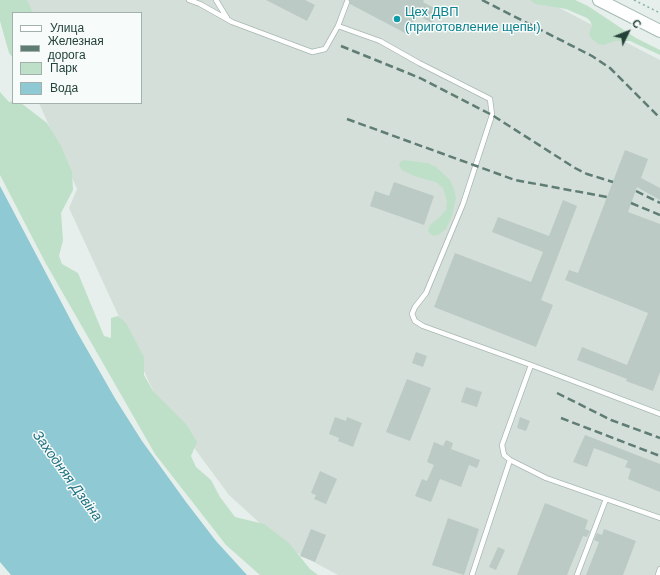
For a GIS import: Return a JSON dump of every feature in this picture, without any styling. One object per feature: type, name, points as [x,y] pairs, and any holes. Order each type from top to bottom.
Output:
[{"type":"main road","points":[[599,0],[660,31]]},
{"type":"lane","points":[[189,0],[200,4],[228,20],[312,52],[325,49],[338,26],[347,2]]},
{"type":"lane","points":[[216,0],[228,20]]},
{"type":"lane","points":[[338,26],[380,40],[419,63],[490,99],[492,115],[463,204],[426,293],[415,307],[412,314],[415,321],[423,326],[660,414]]},
{"type":"lane","points":[[530,365],[502,445],[504,455],[510,460],[546,478],[660,518]]},
{"type":"lane","points":[[472,575],[510,460]]},
{"type":"lane","points":[[577,575],[606,499]]},
{"type":"lane","points":[[658,575],[660,569]]},
{"type":"path","points":[[634,0],[660,13]]},
{"type":"shaded area","points":[[13,0],[544,0],[660,60],[660,575],[338,575],[286,547],[229,495],[155,395],[69,208],[77,189],[39,104],[142,104],[142,12],[16,12]]},
{"type":"green space","points":[[0,0],[27,0],[33,12],[12,12],[12,57],[9,53],[0,21]]},
{"type":"green space","points":[[530,0],[575,0],[588,6],[636,38],[660,50],[660,55],[630,41],[616,41],[603,45],[598,44],[589,34],[592,25],[587,18],[566,9],[536,4]]},
{"type":"green space","points":[[0,92],[9,102],[12,101],[12,104],[22,104],[47,123],[61,146],[72,172],[73,190],[61,213],[63,240],[59,256],[62,264],[78,273],[104,336],[111,338],[111,318],[118,316],[126,323],[144,357],[144,375],[153,391],[186,424],[197,442],[191,456],[196,467],[211,480],[220,497],[235,517],[264,524],[289,543],[310,569],[318,575],[260,575],[226,545],[155,454],[45,262],[0,175]]},
{"type":"green space","points":[[404,160],[428,163],[436,167],[450,180],[456,198],[452,216],[446,229],[438,235],[434,236],[430,234],[428,230],[430,225],[446,210],[447,201],[443,188],[436,182],[414,176],[402,170],[399,166],[400,162]]},
{"type":"water","name":"Заходняя Дзвіна","points":[[0,186],[77,332],[116,400],[142,441],[216,541],[247,575],[11,575],[0,562]]},
{"type":"building","points":[[266,0],[305,0],[315,5],[307,21]]},
{"type":"building","name":"Цех ДВП (приготовление щепы)","points":[[350,0],[424,0],[423,2],[438,10],[432,23],[417,15],[407,34],[350,4]]},
{"type":"building","points":[[625,150],[648,159],[641,178],[660,188],[660,200],[637,187],[628,212],[660,224],[660,372],[653,391],[626,381],[627,379],[577,360],[582,347],[627,365],[648,313],[565,280],[569,270],[578,273]]},
{"type":"building","points":[[394,182],[434,196],[424,225],[370,206],[375,191],[389,196]]},
{"type":"building","points":[[563,200],[577,206],[541,300],[553,305],[536,347],[434,307],[455,253],[531,282],[543,252],[492,232],[498,217],[549,236]]},
{"type":"building","points":[[416,352],[427,356],[423,367],[412,363]]},
{"type":"building","points":[[407,379],[431,388],[410,441],[386,432]]},
{"type":"building","points":[[466,387],[482,392],[477,407],[461,402]]},
{"type":"building","points":[[335,417],[346,421],[347,417],[362,423],[353,447],[338,441],[339,438],[329,434]]},
{"type":"building","points":[[520,417],[530,421],[526,431],[517,428]]},
{"type":"building","points":[[585,435],[660,464],[660,492],[628,479],[631,469],[625,467],[628,461],[594,448],[587,467],[573,462]]},
{"type":"building","points":[[446,440],[453,443],[451,449],[480,460],[477,468],[469,465],[461,487],[440,479],[431,502],[415,496],[422,479],[427,481],[434,465],[427,462],[434,442],[443,446]]},
{"type":"building","points":[[320,471],[337,479],[326,504],[314,499],[316,495],[311,493]]},
{"type":"building","points":[[545,503],[588,520],[585,529],[590,531],[587,537],[583,536],[567,575],[517,575]]},
{"type":"building","points":[[448,518],[479,529],[464,575],[432,565]]},
{"type":"building","points":[[311,529],[326,535],[315,562],[300,556]]},
{"type":"building","points":[[604,529],[636,541],[623,575],[586,575],[599,542],[594,540],[597,533],[602,535]]},
{"type":"building","points":[[498,547],[505,550],[496,570],[489,567]]},
{"type":"railway","points":[[482,0],[592,56],[610,68],[660,118]]},
{"type":"railway","points":[[341,46],[420,78],[492,115],[575,168],[587,174],[613,182]]},
{"type":"railway","points":[[347,119],[515,180],[607,197]]},
{"type":"railway","points":[[636,191],[660,203]]},
{"type":"railway","points":[[631,203],[660,215]]},
{"type":"railway","points":[[557,393],[611,420],[660,438]]},
{"type":"railway","points":[[561,418],[660,456]]},
{"type":"place","name":"Цех ДВП (приготовление щепы)","points":[[397,19]]}]
